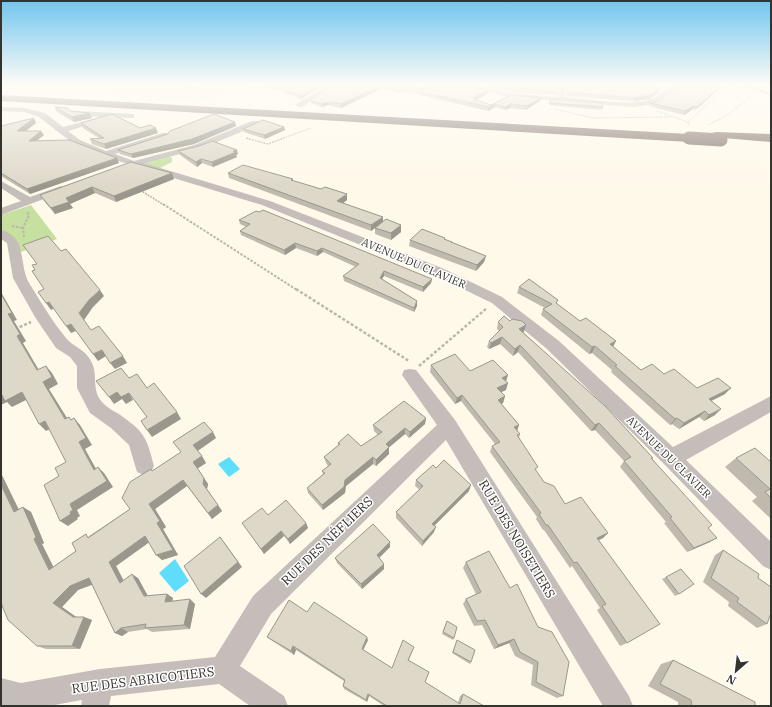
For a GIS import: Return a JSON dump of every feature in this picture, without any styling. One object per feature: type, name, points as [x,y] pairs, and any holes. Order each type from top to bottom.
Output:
[{"type":"highway","points":[[352,119],[687,131]]},
{"type":"highway","points":[[454,119],[687,131],[718,138],[771,143]]},
{"type":"highway","points":[[718,138],[771,138]]},
{"type":"street","name":"AVENUE DU CLAVIER","points":[[45,119],[77,142],[126,165],[158,169],[266,203],[437,271],[497,300],[553,345],[671,458],[771,558]]},
{"type":"street","points":[[62,130],[101,119]]},
{"type":"street","points":[[126,165],[197,147],[255,123]]},
{"type":"street","points":[[105,154],[166,135]]},
{"type":"street","points":[[158,169],[172,162],[172,158],[169,155]]},
{"type":"street","points":[[1,184],[27,205]]},
{"type":"street","points":[[1,212],[27,205],[71,186]]},
{"type":"street","points":[[1,234],[9,238],[13,243],[20,278],[42,317],[62,344],[76,353],[85,365],[86,388],[96,408],[118,423],[138,441],[144,466]]},
{"type":"street","name":"RUE DES NOISETIERS","points":[[414,371],[619,706]]},
{"type":"street","points":[[671,458],[771,404]]},
{"type":"street","name":"RUE DES NÉFLIERS","points":[[223,670],[262,605],[448,426]]},
{"type":"street","name":"RUE DES ABRICOTIERS","points":[[1,692],[21,696],[97,695],[223,670],[274,706]]},
{"type":"path","points":[[687,131],[698,119]]},
{"type":"path","points":[[708,125],[716,123],[721,119]]},
{"type":"path","points":[[687,131],[695,124]]},
{"type":"path","points":[[139,190],[414,371],[497,300]]},
{"type":"path","points":[[24,243],[23,228],[29,215],[27,205]]},
{"type":"path","points":[[17,227],[25,223]]},
{"type":"path","points":[[8,332],[42,317]]},
{"type":"green space","points":[[169,155],[172,158],[172,162],[158,169],[132,163]]},
{"type":"green space","points":[[31,205],[57,239],[21,252],[14,238],[1,230],[1,215]]},
{"type":"water","points":[[229,457],[240,469],[229,477],[218,464]]},
{"type":"water","points":[[175,559],[189,581],[175,592],[159,573]]},
{"type":"building","points":[[33,119],[17,131],[41,131],[29,141],[69,140],[117,158],[27,189],[1,173],[1,126]]},
{"type":"building","points":[[95,119],[122,119],[140,128],[150,125],[156,128],[104,144],[90,139],[104,138],[81,123]]},
{"type":"building","points":[[201,119],[227,119],[235,122],[192,139],[131,154],[118,150],[168,134],[170,131]]},
{"type":"building","points":[[263,120],[284,127],[264,135],[243,129]]},
{"type":"building","points":[[212,141],[237,150],[233,151],[236,152],[212,162],[201,159],[196,162],[178,151],[199,146]]},
{"type":"building","points":[[131,162],[172,173],[114,196],[92,187],[66,198],[69,202],[51,208],[40,195]]},
{"type":"building","points":[[243,165],[293,179],[291,180],[321,189],[325,187],[347,194],[337,201],[383,217],[371,225],[228,173]]},
{"type":"building","points":[[263,210],[432,279],[423,287],[384,271],[380,278],[417,301],[414,308],[343,276],[359,264],[322,248],[317,251],[295,243],[284,250],[240,231],[250,224],[239,220],[256,211],[259,212]]},
{"type":"building","points":[[386,219],[401,225],[391,233],[375,228]]},
{"type":"building","points":[[422,229],[486,256],[477,265],[410,240]]},
{"type":"building","points":[[48,236],[61,251],[66,249],[100,290],[89,300],[79,313],[91,330],[99,326],[123,356],[110,363],[102,350],[93,354],[71,324],[66,326],[49,302],[46,303],[38,292],[44,289],[32,271],[35,270],[32,265],[37,264],[23,245]]},
{"type":"building","points":[[529,279],[558,300],[556,303],[580,321],[586,318],[616,341],[610,344],[641,370],[652,364],[664,374],[674,369],[697,388],[718,378],[731,388],[709,399],[721,409],[709,415],[705,411],[684,423],[677,418],[675,419],[615,366],[617,365],[595,346],[592,347],[543,309],[552,304],[519,287]]},
{"type":"building","points":[[1,294],[12,313],[8,314],[20,334],[17,336],[37,370],[46,366],[52,377],[43,382],[65,419],[69,417],[71,420],[74,418],[86,438],[79,442],[94,470],[98,467],[107,481],[70,504],[73,510],[70,512],[71,514],[60,521],[44,485],[59,476],[55,468],[66,462],[45,421],[39,424],[22,392],[5,401],[1,395]]},
{"type":"building","points":[[504,316],[510,321],[512,319],[522,321],[526,325],[519,329],[605,406],[712,525],[708,528],[717,538],[694,548],[670,518],[672,517],[624,461],[631,457],[599,423],[595,425],[520,345],[515,349],[502,337],[491,343],[489,341],[503,327],[498,322]]},
{"type":"building","points":[[455,354],[470,371],[493,360],[508,375],[502,378],[508,383],[497,388],[505,396],[498,400],[519,425],[514,427],[520,434],[517,435],[538,467],[535,469],[544,482],[554,486],[565,504],[581,497],[608,533],[597,538],[660,624],[627,643],[602,606],[606,604],[577,562],[574,563],[548,525],[546,525],[539,514],[541,513],[492,446],[500,442],[462,395],[457,398],[431,365]]},
{"type":"building","points":[[121,368],[129,378],[137,374],[147,388],[154,383],[177,412],[147,430],[141,421],[147,417],[129,393],[121,397],[117,392],[109,397],[96,381]]},
{"type":"building","points":[[404,401],[426,418],[410,432],[405,428],[386,444],[389,447],[376,460],[373,457],[345,480],[344,487],[322,505],[307,488],[325,473],[322,471],[331,464],[324,457],[340,444],[338,443],[348,434],[361,446],[382,432],[373,425]]},
{"type":"building","points":[[204,422],[213,432],[193,445],[202,456],[193,462],[204,478],[203,484],[218,505],[208,513],[183,480],[149,504],[160,521],[157,523],[173,550],[156,555],[145,536],[109,562],[120,583],[132,574],[144,596],[167,594],[165,602],[190,599],[184,625],[145,628],[146,624],[121,628],[115,633],[89,578],[70,586],[53,603],[73,617],[84,617],[72,646],[37,646],[8,620],[1,603],[1,485],[14,512],[23,507],[36,537],[34,539],[49,570],[76,551],[72,543],[86,534],[88,538],[130,509],[122,498],[130,482],[151,469],[152,471],[181,452],[173,442]]},
{"type":"building","points":[[755,448],[771,462],[771,498],[765,492],[770,489],[736,458]]},
{"type":"building","points":[[444,460],[471,485],[432,524],[436,527],[423,541],[396,512],[423,486],[416,480],[433,465],[436,468]]},
{"type":"building","points":[[286,500],[306,523],[288,539],[281,531],[261,549],[242,523],[262,508],[268,515]]},
{"type":"building","points":[[373,524],[390,542],[377,555],[384,564],[361,584],[335,558]]},
{"type":"building","points":[[220,537],[238,562],[201,594],[184,566]]},
{"type":"building","points":[[723,550],[759,574],[758,578],[771,587],[771,613],[767,624],[737,602],[739,598],[711,578]]},
{"type":"building","points":[[489,551],[510,588],[517,584],[538,627],[552,632],[569,662],[563,696],[536,682],[538,662],[520,652],[514,639],[498,645],[485,620],[477,621],[466,599],[481,592],[466,562]]},
{"type":"building","points":[[681,569],[694,584],[679,594],[666,577]]},
{"type":"building","points":[[289,600],[307,612],[314,602],[349,625],[367,637],[362,649],[392,668],[403,640],[414,647],[408,660],[429,672],[425,682],[460,704],[463,694],[484,706],[387,706],[368,694],[366,700],[343,686],[345,680],[293,646],[291,651],[267,637]]},
{"type":"building","points":[[447,621],[457,627],[454,638],[443,632]]},
{"type":"building","points":[[457,640],[475,650],[471,662],[453,652]]},
{"type":"building","points":[[673,660],[755,702],[755,706],[692,706],[691,700],[660,684]]}]
